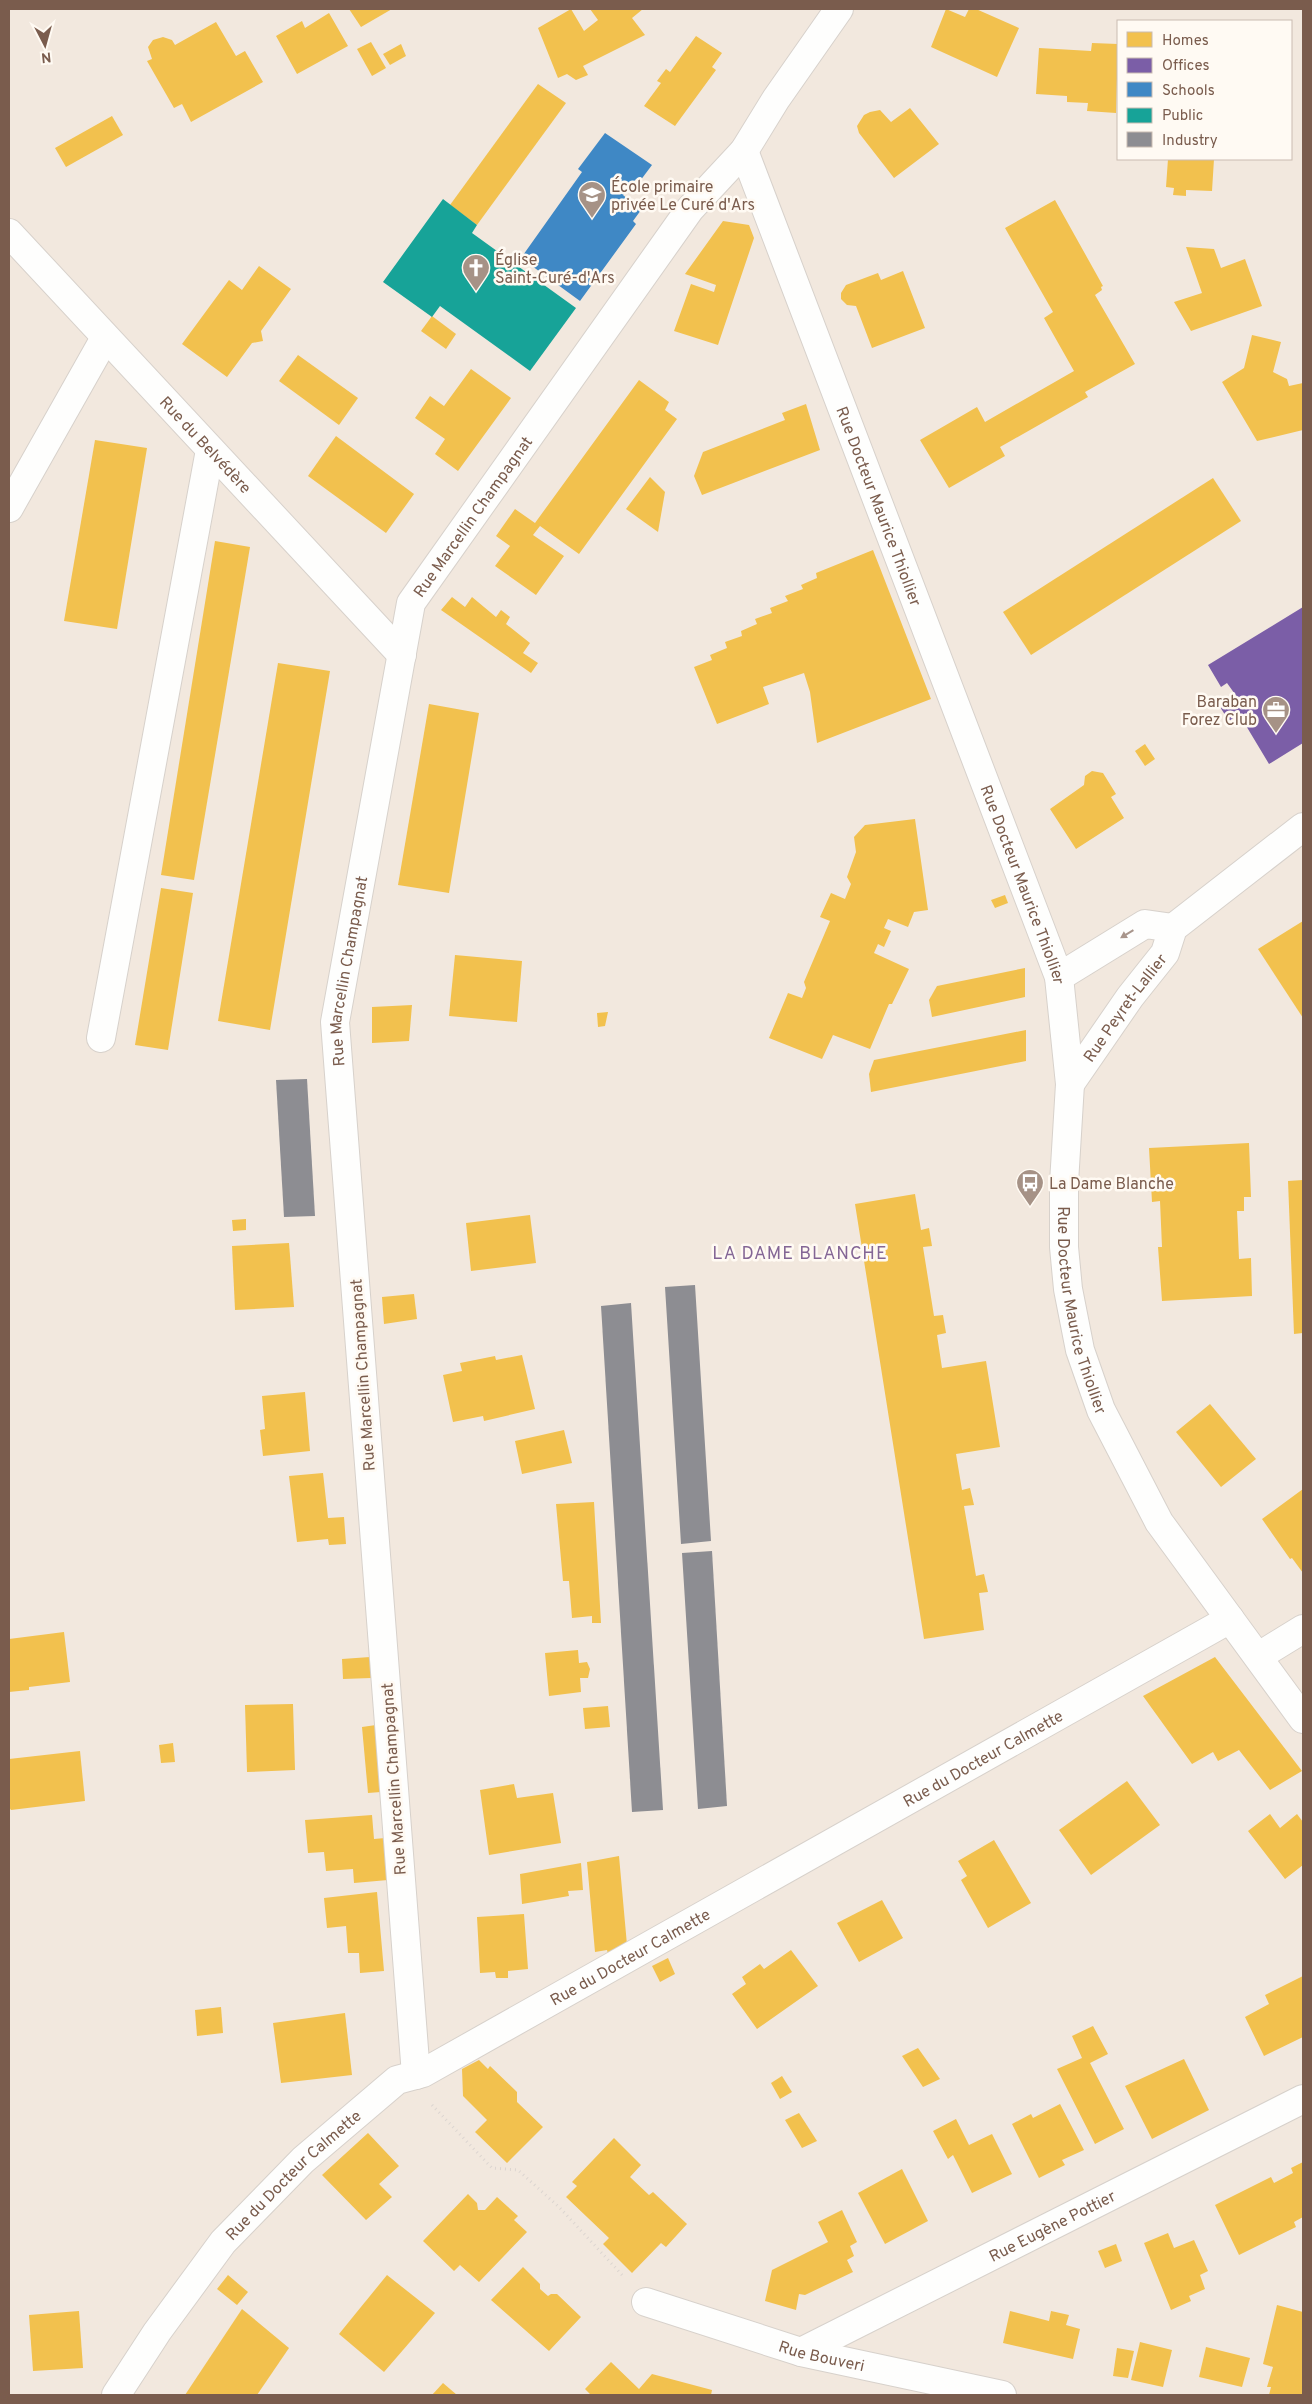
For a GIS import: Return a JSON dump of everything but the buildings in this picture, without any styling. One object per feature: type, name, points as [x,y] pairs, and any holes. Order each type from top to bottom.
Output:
[{"type":"street","name":"Rue Marcellin Champagnat","points":[[420,2074],[336,1022],[411,603],[690,209],[744,151],[776,99],[839,9]]},
{"type":"street","name":"Rue Docteur Maurice Thiollier","points":[[744,151],[1059,977],[1070,1084],[1064,1183],[1064,1247],[1068,1289],[1080,1350],[1101,1410],[1159,1522],[1259,1656],[1303,1719]]},
{"type":"street","name":"Rue du Belvédère","points":[[9,233],[402,655]]},
{"type":"street","points":[[9,508],[105,338]]},
{"type":"street","points":[[101,1038],[210,450]]},
{"type":"street","points":[[1059,977],[1145,924],[1173,928],[1303,827]]},
{"type":"street","name":"Rue Peyret-Lallier","points":[[1070,1084],[1130,997],[1165,953],[1173,928]]},
{"type":"street","name":"Rue du Docteur Calmette","points":[[116,2395],[157,2332],[223,2242],[303,2160],[397,2080],[420,2074],[1230,1619]]},
{"type":"street","points":[[1259,1656],[1303,1629]]},
{"type":"street","name":"Rue Eugène Pottier","points":[[801,2352],[1303,2099]]},
{"type":"street","name":"Rue Bouveri","points":[[646,2302],[801,2352],[1002,2395]]},
{"type":"path","points":[[420,2074],[432,2106],[492,2168],[518,2170],[560,2208],[646,2302]]},
{"type":"shaded area","points":[[9,9],[1303,9],[1303,2395],[9,2395]]},
{"type":"place","name":"École primaire privée Le Curé d'Ars","points":[[592,219]]},
{"type":"place","name":"Église Saint-Curé-d'Ars","points":[[476,292]]},
{"type":"place","name":"Baraban Forez Club","points":[[1276,734]]},
{"type":"place","name":"La Dame Blanche","points":[[1030,1207]]},
{"type":"district","name":"LA DAME BLANCHE","points":[[800,1253]]}]
